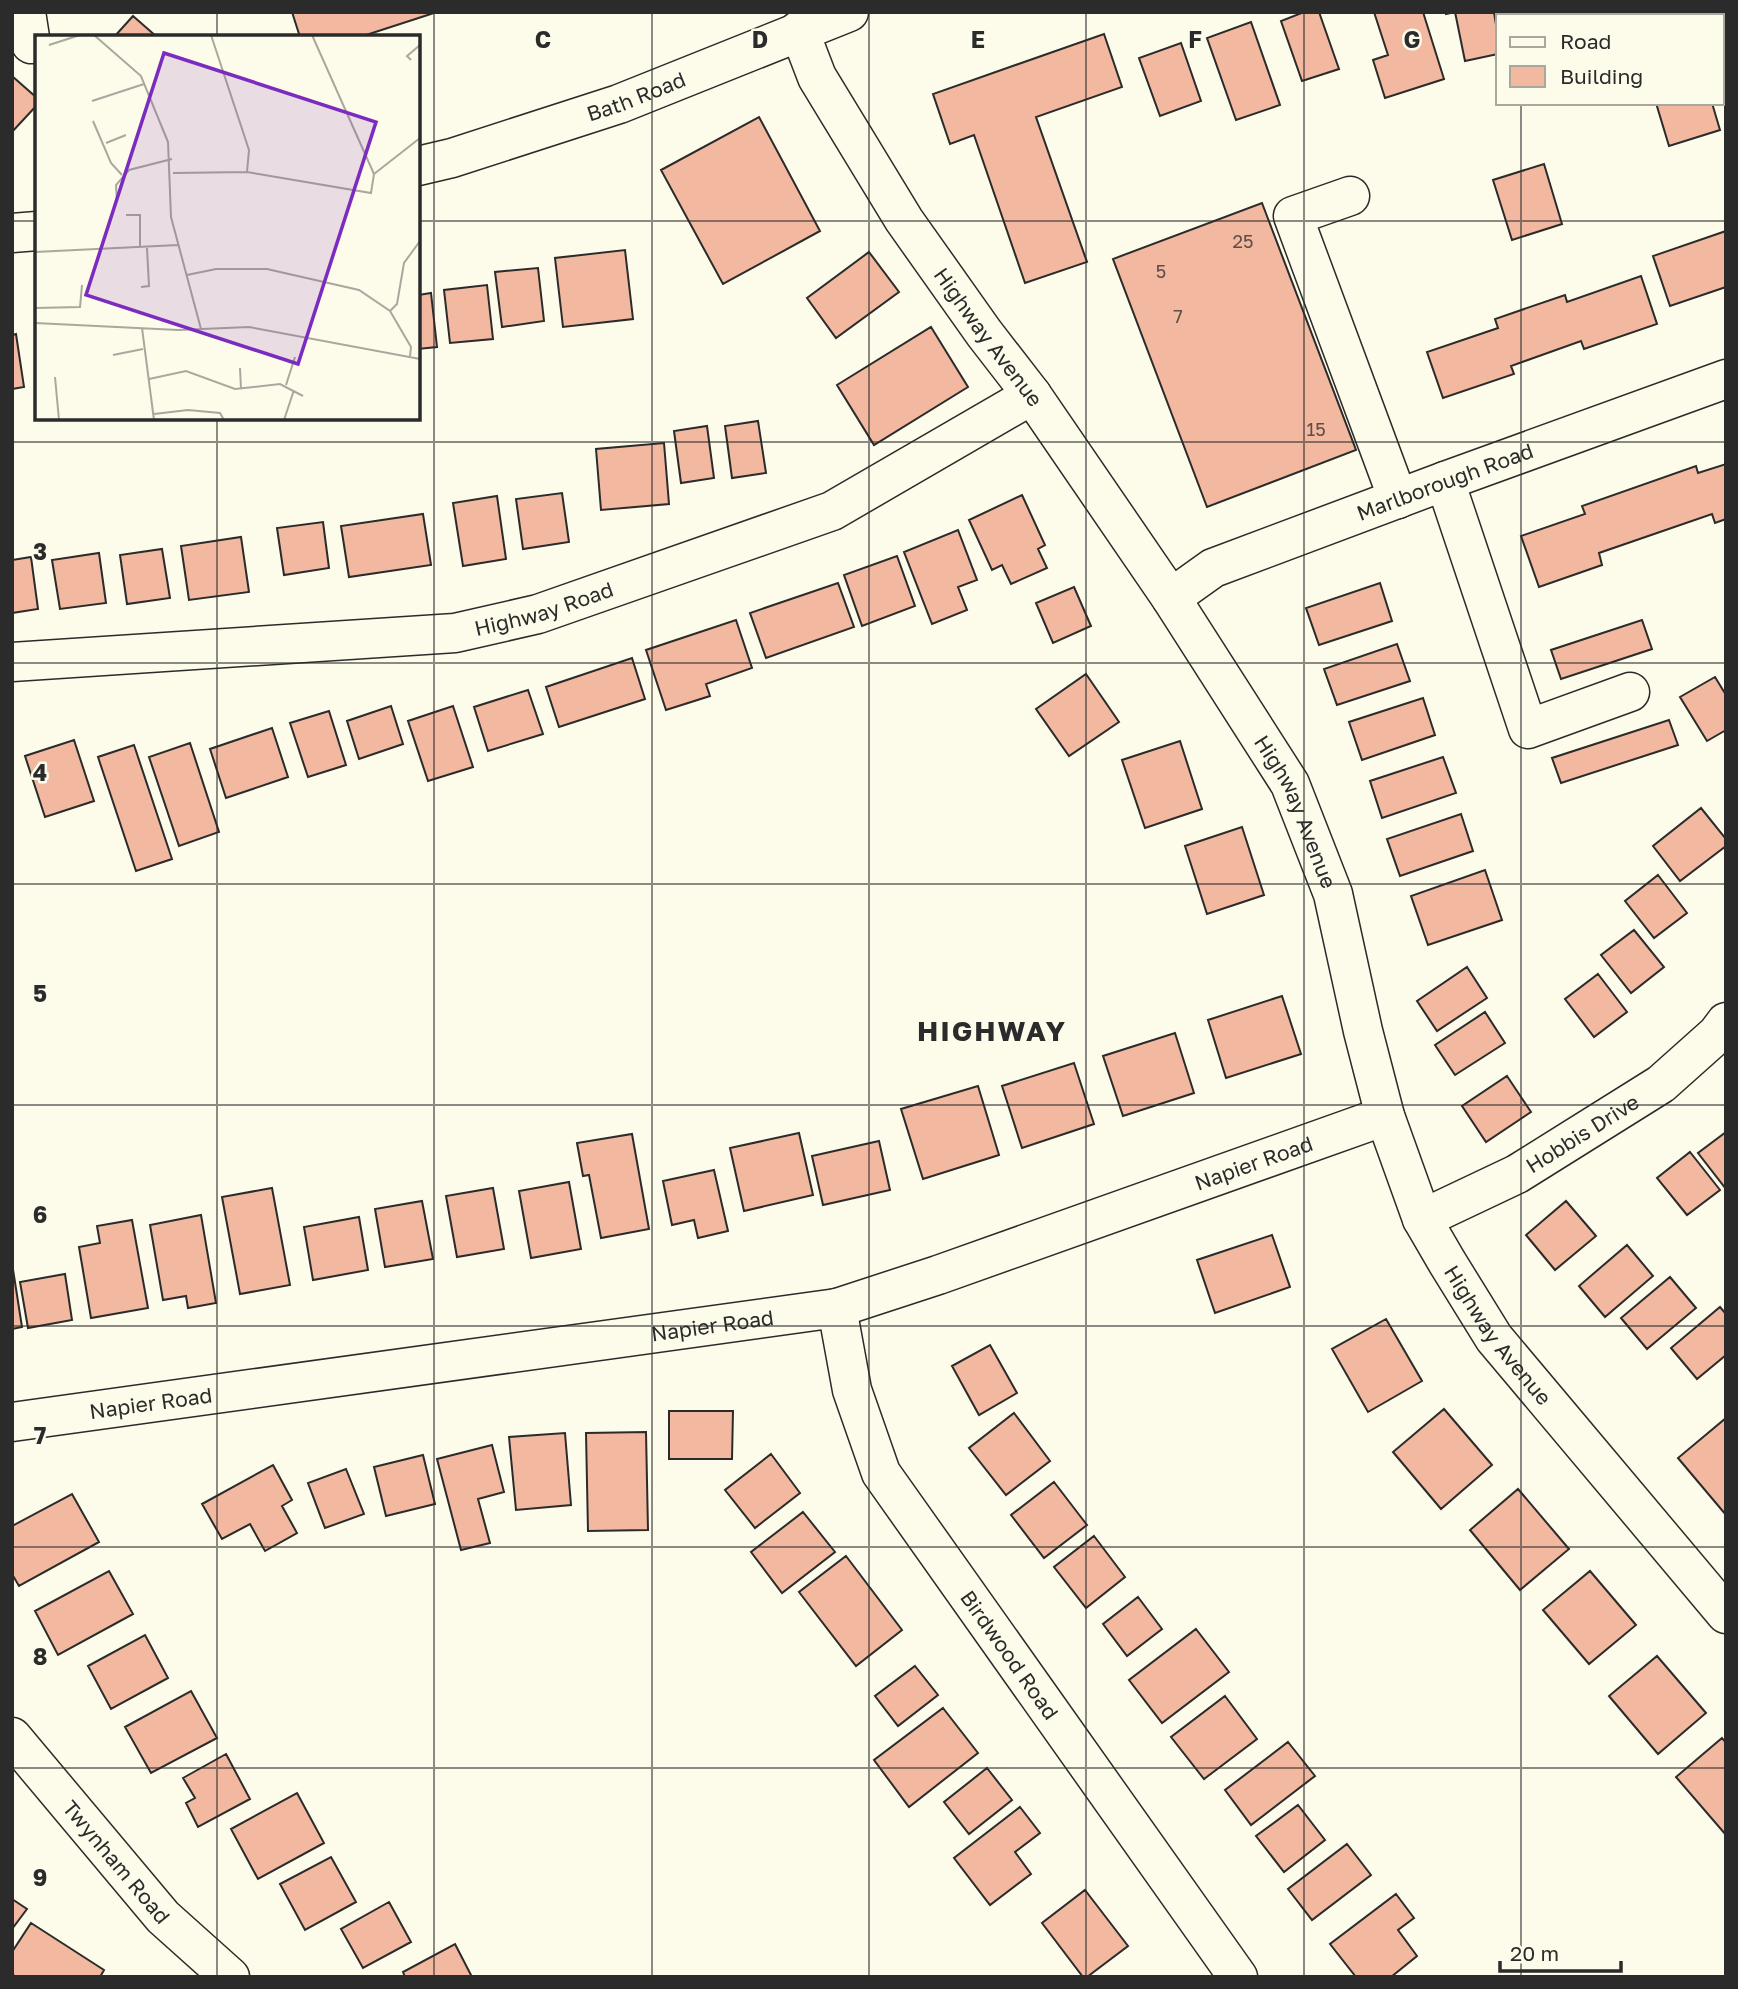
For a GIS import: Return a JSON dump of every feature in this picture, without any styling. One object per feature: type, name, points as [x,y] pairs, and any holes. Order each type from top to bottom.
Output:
[{"type":"street","name":"Bath Road","points":[[420,166],[452,159],[619,104],[849,12]]},
{"type":"street","name":"Highway Avenue","points":[[799,30],[817,77],[904,220],[1031,395],[1171,598],[1290,784],[1333,894],[1385,1116],[1422,1220],[1493,1338],[1726,1614]]},
{"type":"street","points":[[1350,196],[1293,216],[1398,499]]},
{"type":"street","points":[[12,233],[35,231]]},
{"type":"street","name":"Marlborough Road","points":[[1171,598],[1213,568],[1726,379]]},
{"type":"street","name":"Highway Road","points":[[12,662],[455,633],[538,614],[832,511],[1031,395]]},
{"type":"street","points":[[1445,481],[1528,729],[1630,692]]},
{"type":"street","name":"Hobbis Drive","points":[[1422,1220],[1517,1174],[1661,1084],[1717,1034],[1726,1022]]},
{"type":"street","name":"Napier Road","points":[[12,1422],[837,1308],[938,1276],[1385,1116]]},
{"type":"street","name":"Birdwood Road","points":[[837,1308],[852,1390],[881,1473],[1238,1977]]},
{"type":"street","name":"Twynham Road","points":[[12,1737],[163,1917],[230,1977]]},
{"type":"building","points":[[292,12],[437,12],[366,35],[299,35]]},
{"type":"building","points":[[1304,12],[1319,12],[1339,69],[1302,81],[1281,21]]},
{"type":"building","points":[[1374,12],[1423,12],[1444,79],[1385,98],[1373,60],[1388,55]]},
{"type":"building","points":[[1455,12],[1494,12],[1496,54],[1465,61]]},
{"type":"building","points":[[1635,12],[1692,14],[1636,14]]},
{"type":"building","points":[[133,16],[155,35],[116,35]]},
{"type":"building","points":[[1251,22],[1280,105],[1236,120],[1207,38]]},
{"type":"building","points":[[1104,34],[1122,87],[1036,117],[1087,262],[1025,283],[974,135],[950,144],[933,94]]},
{"type":"building","points":[[1181,43],[1201,101],[1160,116],[1139,58]]},
{"type":"building","points":[[12,76],[35,96],[35,107],[12,132]]},
{"type":"building","points":[[1657,105],[1713,105],[1720,130],[1669,146]]},
{"type":"building","points":[[759,117],[820,231],[723,284],[661,170]]},
{"type":"building","points":[[1544,164],[1562,224],[1512,240],[1493,180]]},
{"type":"building","points":[[1262,203],[1356,450],[1207,507],[1113,259]]},
{"type":"building","points":[[1726,231],[1726,287],[1670,306],[1653,256]]},
{"type":"building","points":[[625,250],[633,319],[563,327],[555,258]]},
{"type":"building","points":[[869,252],[899,292],[836,338],[807,298]]},
{"type":"building","points":[[538,268],[544,321],[502,327],[495,272]]},
{"type":"building","points":[[1641,276],[1657,324],[1584,349],[1581,341],[1511,366],[1514,374],[1443,398],[1427,352],[1498,328],[1495,319],[1565,295],[1567,302]]},
{"type":"building","points":[[487,285],[493,339],[450,343],[444,290]]},
{"type":"building","points":[[431,293],[437,347],[420,349],[420,295]]},
{"type":"building","points":[[931,327],[968,387],[874,445],[837,385]]},
{"type":"building","points":[[16,334],[24,387],[12,389],[12,335]]},
{"type":"building","points":[[758,421],[766,473],[732,478],[725,426]]},
{"type":"building","points":[[707,426],[714,478],[681,483],[674,431]]},
{"type":"building","points":[[664,443],[669,504],[601,510],[596,449]]},
{"type":"building","points":[[1726,464],[1726,519],[1715,523],[1712,514],[1599,553],[1602,565],[1539,587],[1521,536],[1585,514],[1582,506],[1696,466],[1698,473]]},
{"type":"building","points":[[562,493],[569,542],[523,549],[516,499]]},
{"type":"building","points":[[1022,495],[1045,545],[1038,549],[1047,568],[1011,584],[1002,565],[992,570],[969,520]]},
{"type":"building","points":[[497,496],[506,559],[463,566],[453,503]]},
{"type":"building","points":[[423,514],[431,565],[349,577],[341,526]]},
{"type":"building","points":[[323,522],[329,568],[284,575],[277,528]]},
{"type":"building","points":[[958,530],[977,580],[958,587],[967,610],[932,624],[904,552]]},
{"type":"building","points":[[241,537],[249,592],[189,600],[181,546]]},
{"type":"building","points":[[162,549],[170,598],[127,604],[120,555]]},
{"type":"building","points":[[99,553],[106,603],[60,609],[52,560]]},
{"type":"building","points":[[897,556],[915,606],[862,626],[844,575]]},
{"type":"building","points":[[31,557],[38,609],[12,613],[12,560]]},
{"type":"building","points":[[838,583],[854,627],[766,658],[750,613]]},
{"type":"building","points":[[1380,583],[1392,621],[1319,645],[1306,608]]},
{"type":"building","points":[[1074,587],[1091,626],[1053,643],[1036,603]]},
{"type":"building","points":[[736,620],[752,668],[706,684],[710,696],[666,710],[646,650]]},
{"type":"building","points":[[1642,620],[1652,649],[1561,679],[1551,650]]},
{"type":"building","points":[[1397,644],[1410,681],[1337,705],[1324,669]]},
{"type":"building","points":[[632,658],[645,699],[559,727],[546,687]]},
{"type":"building","points":[[1086,674],[1119,722],[1069,756],[1036,709]]},
{"type":"building","points":[[1715,677],[1726,695],[1726,730],[1707,741],[1680,697]]},
{"type":"building","points":[[528,690],[543,734],[488,751],[474,707]]},
{"type":"building","points":[[1423,698],[1435,735],[1362,760],[1349,722]]},
{"type":"building","points":[[391,706],[403,744],[359,759],[347,721]]},
{"type":"building","points":[[453,706],[473,767],[428,781],[408,721]]},
{"type":"building","points":[[329,711],[346,765],[308,777],[290,723]]},
{"type":"building","points":[[1669,720],[1678,745],[1561,783],[1552,758]]},
{"type":"building","points":[[272,728],[288,777],[226,798],[210,749]]},
{"type":"building","points":[[74,740],[94,801],[45,817],[25,756]]},
{"type":"building","points":[[1180,741],[1202,809],[1145,828],[1122,760]]},
{"type":"building","points":[[190,743],[219,832],[179,846],[149,757]]},
{"type":"building","points":[[134,745],[172,859],[136,871],[98,757]]},
{"type":"building","points":[[1443,757],[1456,793],[1382,818],[1370,781]]},
{"type":"building","points":[[1701,808],[1726,839],[1726,846],[1680,881],[1653,846]]},
{"type":"building","points":[[1461,814],[1473,851],[1400,876],[1387,839]]},
{"type":"building","points":[[1242,827],[1264,895],[1207,914],[1185,846]]},
{"type":"building","points":[[1485,870],[1502,920],[1428,945],[1411,896]]},
{"type":"building","points":[[1658,875],[1687,913],[1654,938],[1625,901]]},
{"type":"building","points":[[1634,930],[1664,967],[1631,993],[1601,955]]},
{"type":"building","points":[[1467,967],[1487,998],[1437,1031],[1417,1001]]},
{"type":"building","points":[[1598,974],[1627,1012],[1594,1037],[1565,999]]},
{"type":"building","points":[[1282,996],[1301,1054],[1226,1078],[1208,1020]]},
{"type":"building","points":[[1485,1012],[1505,1043],[1455,1075],[1435,1045]]},
{"type":"building","points":[[1175,1033],[1194,1093],[1123,1116],[1103,1056]]},
{"type":"building","points":[[1074,1063],[1094,1124],[1022,1148],[1002,1086]]},
{"type":"building","points":[[1507,1076],[1531,1112],[1486,1142],[1462,1106]]},
{"type":"building","points":[[978,1086],[999,1155],[923,1179],[901,1109]]},
{"type":"building","points":[[1726,1132],[1726,1189],[1698,1153]]},
{"type":"building","points":[[799,1133],[813,1195],[744,1211],[730,1148]]},
{"type":"building","points":[[632,1134],[649,1229],[601,1238],[589,1175],[583,1176],[577,1143]]},
{"type":"building","points":[[879,1141],[890,1190],[823,1205],[812,1156]]},
{"type":"building","points":[[1690,1152],[1720,1190],[1687,1215],[1657,1178]]},
{"type":"building","points":[[714,1170],[728,1231],[698,1238],[694,1220],[672,1225],[663,1181]]},
{"type":"building","points":[[569,1182],[581,1249],[531,1258],[519,1191]]},
{"type":"building","points":[[272,1188],[290,1285],[240,1294],[222,1197]]},
{"type":"building","points":[[493,1188],[504,1249],[457,1257],[446,1196]]},
{"type":"building","points":[[422,1201],[433,1259],[385,1267],[375,1209]]},
{"type":"building","points":[[1566,1201],[1596,1236],[1555,1270],[1526,1235]]},
{"type":"building","points":[[201,1215],[216,1303],[188,1308],[186,1296],[163,1300],[150,1225]]},
{"type":"building","points":[[359,1217],[368,1270],[313,1280],[304,1227]]},
{"type":"building","points":[[132,1220],[148,1308],[91,1318],[79,1247],[100,1243],[97,1226]]},
{"type":"building","points":[[1272,1235],[1290,1287],[1215,1313],[1197,1260]]},
{"type":"building","points":[[1627,1245],[1653,1276],[1605,1317],[1579,1286]]},
{"type":"building","points":[[12,1263],[22,1327],[12,1329]]},
{"type":"building","points":[[65,1274],[72,1320],[28,1328],[20,1282]]},
{"type":"building","points":[[1670,1277],[1696,1308],[1647,1349],[1621,1318]]},
{"type":"building","points":[[1720,1307],[1726,1314],[1726,1355],[1697,1379],[1671,1348]]},
{"type":"building","points":[[1386,1319],[1422,1381],[1368,1412],[1332,1349]]},
{"type":"building","points":[[990,1345],[1017,1393],[979,1415],[952,1366]]},
{"type":"building","points":[[1444,1409],[1492,1465],[1441,1509],[1393,1452]]},
{"type":"building","points":[[669,1411],[733,1411],[732,1459],[669,1459]]},
{"type":"building","points":[[1014,1413],[1050,1461],[1006,1495],[969,1448]]},
{"type":"building","points":[[1726,1418],[1726,1515],[1678,1458]]},
{"type":"building","points":[[646,1432],[648,1530],[588,1531],[586,1433]]},
{"type":"building","points":[[565,1433],[571,1505],[516,1510],[509,1437]]},
{"type":"building","points":[[492,1445],[504,1492],[478,1499],[490,1543],[461,1550],[437,1459]]},
{"type":"building","points":[[771,1454],[800,1493],[755,1528],[725,1490]]},
{"type":"building","points":[[423,1455],[435,1504],[386,1516],[374,1467]]},
{"type":"building","points":[[273,1465],[292,1500],[282,1506],[297,1533],[265,1551],[250,1524],[222,1539],[202,1504]]},
{"type":"building","points":[[346,1469],[364,1514],[325,1528],[308,1483]]},
{"type":"building","points":[[1054,1482],[1087,1525],[1044,1558],[1011,1515]]},
{"type":"building","points":[[1518,1489],[1569,1549],[1520,1590],[1470,1530]]},
{"type":"building","points":[[72,1494],[99,1542],[19,1586],[12,1574],[12,1526]]},
{"type":"building","points":[[803,1512],[835,1552],[782,1593],[751,1552]]},
{"type":"building","points":[[1094,1536],[1125,1577],[1086,1608],[1054,1567]]},
{"type":"building","points":[[846,1556],[902,1630],[856,1666],[799,1592]]},
{"type":"building","points":[[109,1571],[133,1614],[58,1655],[35,1611]]},
{"type":"building","points":[[1590,1571],[1636,1625],[1589,1664],[1543,1610]]},
{"type":"building","points":[[1138,1597],[1162,1629],[1127,1656],[1103,1624]]},
{"type":"building","points":[[1196,1629],[1229,1672],[1162,1723],[1129,1680]]},
{"type":"building","points":[[145,1635],[168,1678],[111,1709],[88,1666]]},
{"type":"building","points":[[1657,1656],[1706,1713],[1658,1754],[1609,1696]]},
{"type":"building","points":[[915,1666],[938,1695],[898,1726],[875,1696]]},
{"type":"building","points":[[191,1691],[217,1738],[151,1773],[125,1727]]},
{"type":"building","points":[[1225,1696],[1257,1739],[1204,1779],[1171,1737]]},
{"type":"building","points":[[943,1708],[978,1753],[909,1807],[874,1760]]},
{"type":"building","points":[[1722,1738],[1726,1743],[1726,1835],[1676,1777]]},
{"type":"building","points":[[1288,1742],[1315,1776],[1251,1825],[1225,1790]]},
{"type":"building","points":[[226,1754],[250,1799],[198,1827],[186,1803],[195,1798],[183,1778]]},
{"type":"building","points":[[987,1768],[1012,1800],[969,1834],[944,1802]]},
{"type":"building","points":[[297,1793],[324,1843],[258,1879],[231,1829]]},
{"type":"building","points":[[1298,1805],[1325,1840],[1284,1872],[1256,1836]]},
{"type":"building","points":[[1020,1807],[1040,1833],[1015,1852],[1031,1874],[990,1905],[954,1858]]},
{"type":"building","points":[[1347,1844],[1371,1875],[1312,1920],[1288,1889]]},
{"type":"building","points":[[331,1857],[356,1902],[305,1930],[280,1884]]},
{"type":"building","points":[[1085,1890],[1128,1946],[1087,1977],[1083,1977],[1042,1923]]},
{"type":"building","points":[[1396,1894],[1414,1918],[1398,1930],[1417,1956],[1391,1977],[1356,1977],[1330,1944]]},
{"type":"building","points":[[12,1899],[27,1909],[12,1929]]},
{"type":"building","points":[[389,1902],[411,1942],[363,1968],[341,1929]]},
{"type":"building","points":[[31,1923],[104,1970],[100,1977],[16,1977],[12,1974],[12,1952]]},
{"type":"building","points":[[455,1944],[472,1977],[405,1977],[403,1972]]},
{"type":"district","name":"HIGHWAY","points":[[992,1030]]}]
